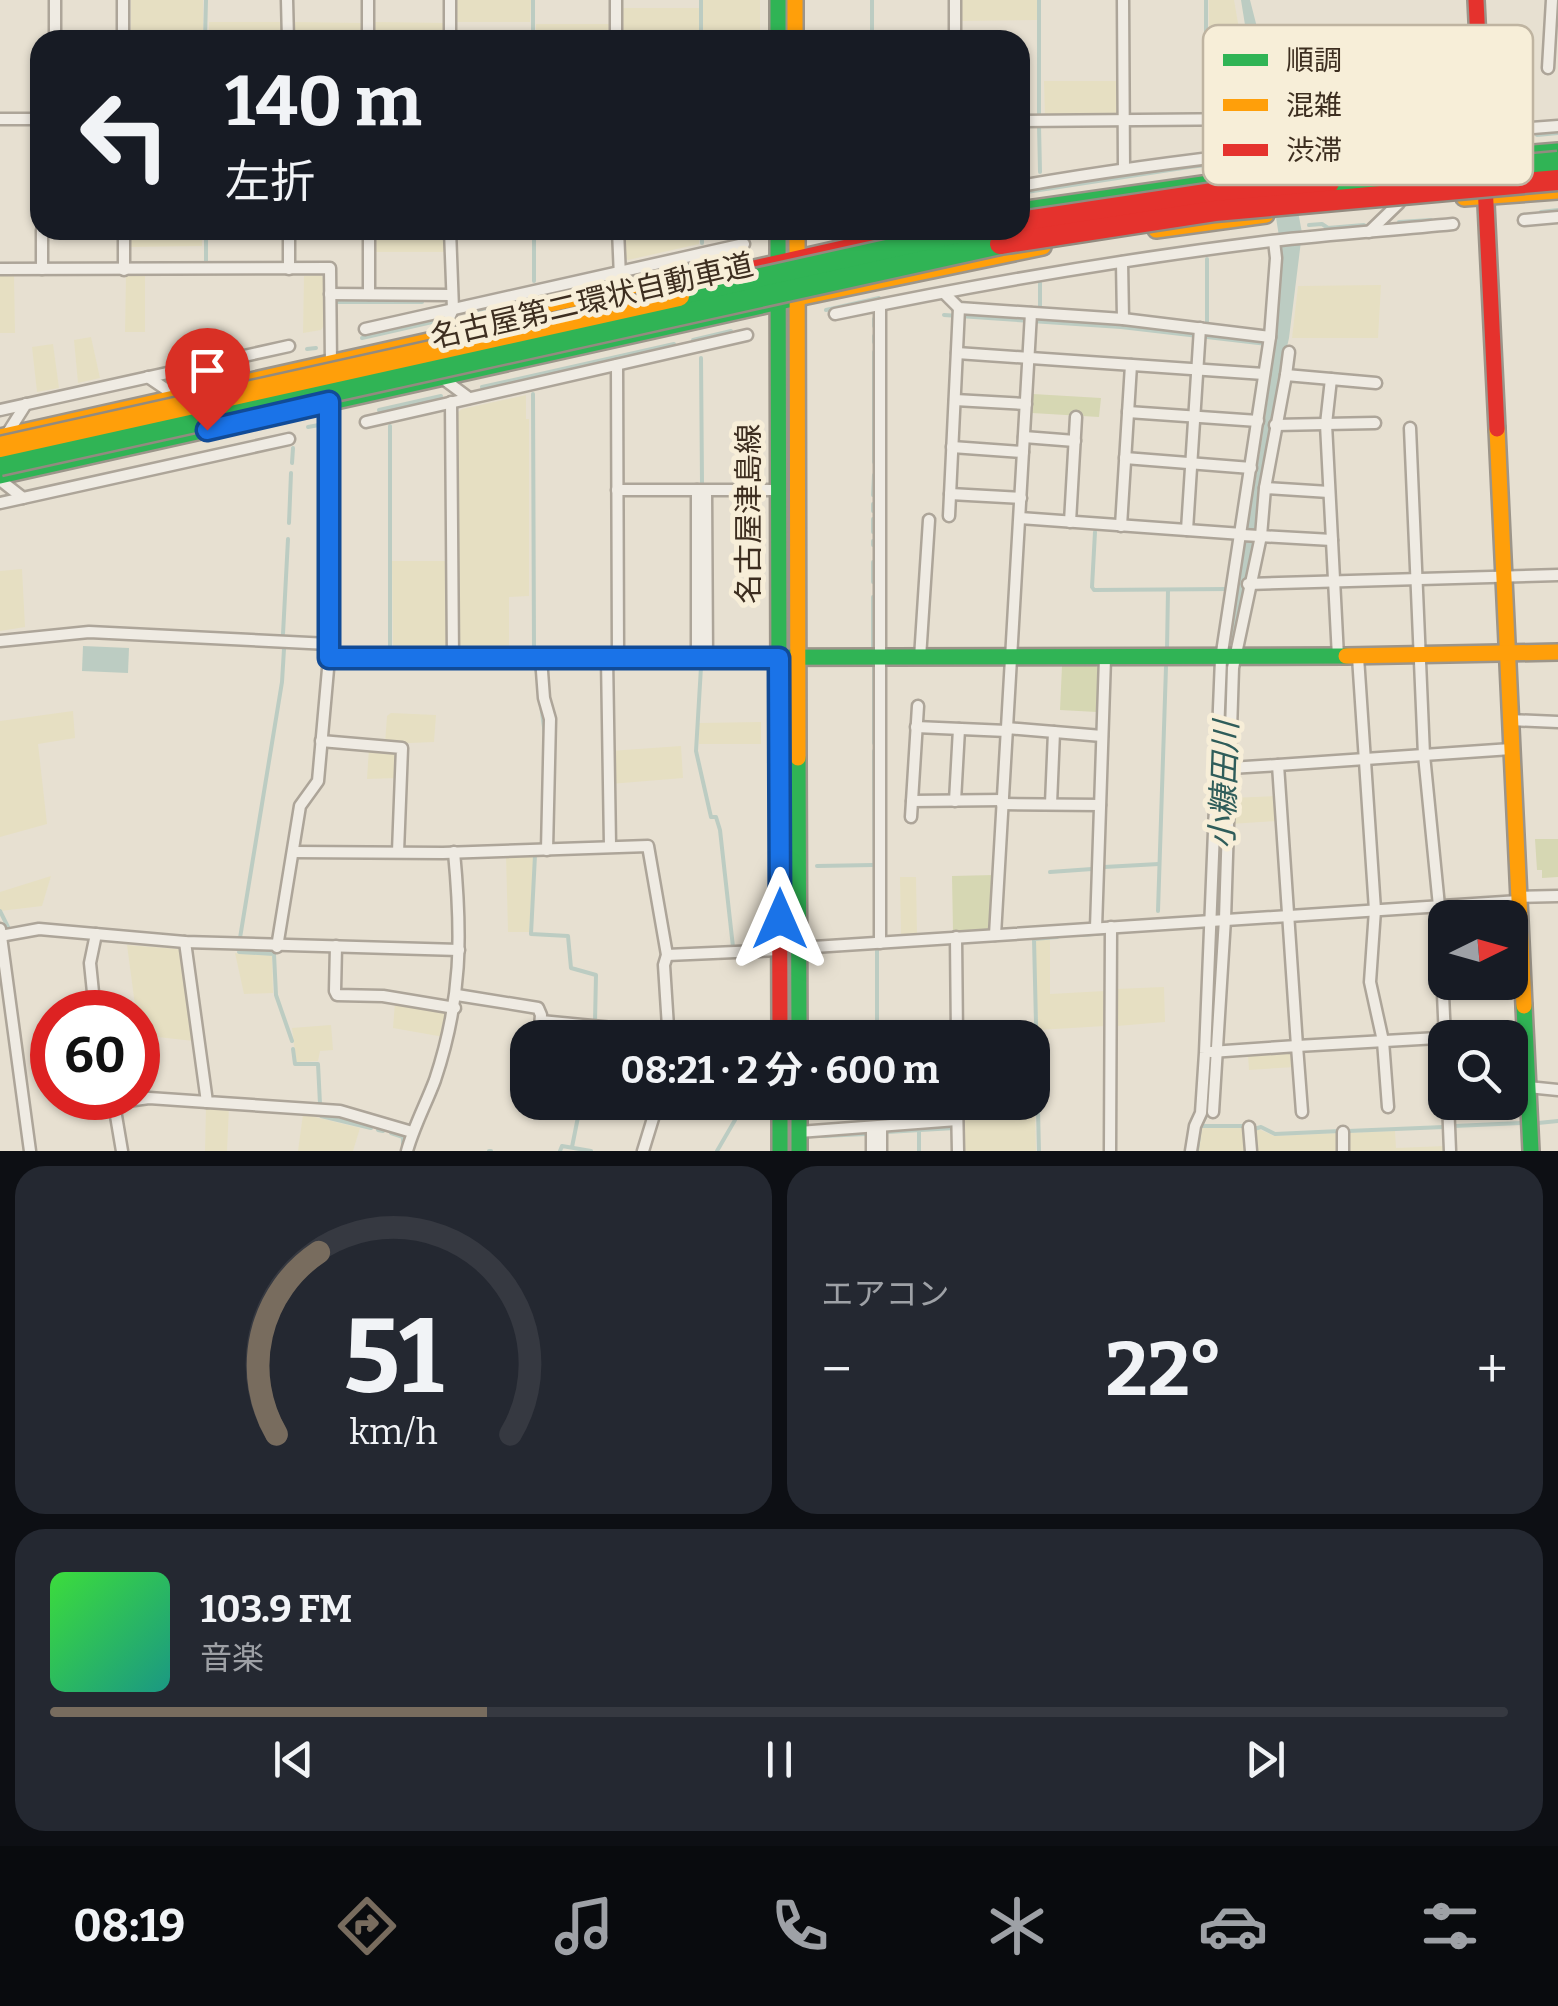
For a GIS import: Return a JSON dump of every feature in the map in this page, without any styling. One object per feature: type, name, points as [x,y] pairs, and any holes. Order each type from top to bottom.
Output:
[{"type":"main road","points":[[778,0],[778,30]]},
{"type":"main road","points":[[795,0],[796,30]]},
{"type":"main road","points":[[1476,0],[1477,25]]},
{"type":"main road","points":[[1533,153],[1558,151]]},
{"type":"main road","points":[[1533,164],[1558,162]]},
{"type":"main road","name":"名古屋第二環状自動車道","points":[[1533,182],[1558,180]]},
{"type":"main road","points":[[1030,209],[1203,184]]},
{"type":"main road","points":[[1030,221],[1299,185]]},
{"type":"main road","points":[[1483,185],[1525,1020]]},
{"type":"main road","name":"名古屋第二環状自動車道","points":[[1030,239],[1303,201],[1497,185]]},
{"type":"main road","points":[[0,478],[787,300],[1054,245],[1300,212],[1558,191]]},
{"type":"main road","name":"名古屋津島線","points":[[781,240],[787,260],[789,658],[789,949],[782,1020]]},
{"type":"main road","name":"名古屋津島線","points":[[787,260],[794,240]]},
{"type":"main road","points":[[2,439],[177,396],[877,240]]},
{"type":"main road","name":"名古屋第二環状自動車道","points":[[2,439],[223,397],[932,240]]},
{"type":"main road","name":"名古屋第二環状自動車道","points":[[0,465],[858,273],[1026,240]]},
{"type":"main road","name":"名古屋津島線","points":[[787,300],[779,490],[789,658]]},
{"type":"main road","points":[[0,478],[163,428]]},
{"type":"main road","points":[[329,651],[453,658],[1228,659],[1558,652]]},
{"type":"main road","name":"名古屋津島線","points":[[789,949],[797,1020]]},
{"type":"main road","points":[[1528,1087],[1531,1151]]},
{"type":"main road","points":[[780,1120],[780,1151]]},
{"type":"street","points":[[54,30],[55,0]]},
{"type":"street","points":[[123,0],[123,30]]},
{"type":"street","points":[[287,0],[288,30]]},
{"type":"street","points":[[368,0],[368,30]]},
{"type":"street","points":[[450,0],[450,30]]},
{"type":"street","points":[[616,0],[616,30]]},
{"type":"street","points":[[954,0],[955,30]]},
{"type":"street","points":[[1123,0],[1124,168]]},
{"type":"street","points":[[1548,68],[1552,0]]},
{"type":"street","points":[[0,119],[30,119]]},
{"type":"street","points":[[1030,121],[1203,120]]},
{"type":"street","points":[[1533,127],[1558,126]]},
{"type":"street","points":[[1030,184],[1203,158]]},
{"type":"street","points":[[1369,232],[1398,203]]},
{"type":"street","points":[[1524,220],[1558,217]]},
{"type":"street","points":[[835,314],[927,294],[1122,262],[1276,241],[1454,224]]},
{"type":"street","points":[[42,240],[42,269]]},
{"type":"street","points":[[124,240],[124,270]]},
{"type":"street","points":[[289,240],[289,269]]},
{"type":"street","points":[[369,240],[369,294]]},
{"type":"street","points":[[440,337],[454,309],[450,240]]},
{"type":"street","points":[[618,240],[620,277],[644,291]]},
{"type":"street","points":[[1213,1112],[1211,1052],[1230,768],[1228,659],[1248,584],[1252,468],[1269,341],[1276,241]]},
{"type":"street","points":[[365,329],[744,244]]},
{"type":"street","points":[[1122,262],[1123,319]]},
{"type":"street","points":[[0,269],[330,268],[329,651],[318,781],[300,806],[277,946]]},
{"type":"street","points":[[905,274],[927,294]]},
{"type":"street","points":[[944,293],[959,314],[949,516]]},
{"type":"street","points":[[330,294],[451,295]]},
{"type":"street","points":[[880,305],[880,943]]},
{"type":"street","points":[[959,314],[1123,319],[1199,334],[1269,341]]},
{"type":"street","points":[[680,350],[702,319]]},
{"type":"street","points":[[995,935],[1031,319]]},
{"type":"street","points":[[1187,530],[1199,334]]},
{"type":"street","points":[[366,422],[747,335]]},
{"type":"street","points":[[0,410],[288,346]]},
{"type":"street","points":[[1219,919],[1228,659],[1250,536],[1265,488],[1288,352]]},
{"type":"street","points":[[957,353],[1264,374]]},
{"type":"street","points":[[610,844],[617,365]]},
{"type":"street","points":[[1121,526],[1131,365]]},
{"type":"street","points":[[1286,375],[1376,384]]},
{"type":"street","points":[[148,376],[177,396]]},
{"type":"street","points":[[442,378],[469,398]]},
{"type":"street","points":[[1330,380],[1326,424],[1334,582],[1365,759],[1375,910],[1370,982],[1382,1040],[1388,1106]]},
{"type":"street","points":[[955,400],[1026,404]]},
{"type":"street","points":[[452,402],[453,658]]},
{"type":"street","points":[[2,439],[26,404]]},
{"type":"street","points":[[1128,412],[1258,420]]},
{"type":"street","points":[[1070,522],[1076,416]]},
{"type":"street","points":[[226,453],[241,422]]},
{"type":"street","points":[[1275,425],[1375,423]]},
{"type":"street","points":[[1410,428],[1424,755],[1438,900]]},
{"type":"street","points":[[1024,437],[1074,441]]},
{"type":"street","points":[[0,503],[290,439]]},
{"type":"street","points":[[952,447],[1023,452]]},
{"type":"street","points":[[1125,458],[1252,468]]},
{"type":"street","points":[[0,478],[23,498]]},
{"type":"street","points":[[1265,488],[1329,492]]},
{"type":"street","points":[[618,490],[779,490]]},
{"type":"street","points":[[702,490],[702,658]]},
{"type":"street","points":[[950,494],[1021,498]]},
{"type":"street","points":[[1020,518],[1332,540]]},
{"type":"street","points":[[920,658],[929,520]]},
{"type":"street","points":[[1248,584],[1558,575]]},
{"type":"street","points":[[0,640],[88,632],[329,651]]},
{"type":"street","points":[[541,658],[550,718],[548,850]]},
{"type":"street","points":[[1096,928],[1105,658]]},
{"type":"street","points":[[911,817],[918,706]]},
{"type":"street","points":[[1509,720],[1558,722]]},
{"type":"street","points":[[916,728],[1102,736]]},
{"type":"street","points":[[955,801],[959,729]]},
{"type":"street","points":[[1051,804],[1054,732]]},
{"type":"street","points":[[321,742],[402,748],[398,852]]},
{"type":"street","points":[[1230,768],[1511,749]]},
{"type":"street","points":[[1278,765],[1302,1112]]},
{"type":"street","points":[[912,801],[1100,804]]},
{"type":"street","points":[[294,852],[648,846],[668,955],[664,965],[670,1020]]},
{"type":"street","points":[[406,1151],[436,1077],[458,995],[454,852]]},
{"type":"street","points":[[1508,900],[1558,896]]},
{"type":"street","points":[[668,955],[1428,907]]},
{"type":"street","points":[[1110,1151],[1111,927]]},
{"type":"street","points":[[30,1151],[1,933],[39,929],[185,942],[459,950]]},
{"type":"street","points":[[93,990],[90,963],[96,934]]},
{"type":"street","points":[[956,938],[957,1020]]},
{"type":"street","points":[[185,942],[207,1102]]},
{"type":"street","points":[[336,946],[337,995],[382,996],[455,1008]]},
{"type":"street","points":[[458,995],[538,1008],[541,1020]]},
{"type":"street","points":[[1211,1052],[1428,1038]]},
{"type":"street","points":[[1191,1151],[1211,1052]]},
{"type":"street","points":[[1528,1087],[1558,1090]]},
{"type":"street","points":[[160,1099],[340,1111],[412,1132]]},
{"type":"street","points":[[117,1120],[122,1151]]},
{"type":"street","points":[[643,1151],[652,1120]]},
{"type":"street","points":[[799,1142],[877,1128],[958,1120],[958,1151]]},
{"type":"street","points":[[1449,1120],[1450,1151]]},
{"type":"street","points":[[1250,1126],[1250,1151]]},
{"type":"street","points":[[872,1151],[877,1128]]},
{"type":"street","points":[[877,1128],[881,1151]]},
{"type":"street","points":[[1343,1132],[1343,1151]]},
{"type":"shaded area","points":[[131,0],[203,0],[203,30],[131,30]]},
{"type":"shaded area","points":[[457,0],[531,0],[530,22],[456,22]]},
{"type":"shaded area","points":[[703,0],[760,0],[760,30],[703,30]]},
{"type":"shaded area","points":[[962,0],[1037,0],[1037,20],[962,21]]},
{"type":"shaded area","points":[[1209,0],[1234,0],[1238,25],[1209,25]]},
{"type":"shaded area","points":[[1241,0],[1250,0],[1256,25],[1245,25]]},
{"type":"shaded area","points":[[622,8],[699,8],[699,30],[622,30]]},
{"type":"shaded area","points":[[209,22],[283,22],[283,30],[209,30]]},
{"type":"shaded area","points":[[293,22],[364,23],[364,30],[293,30]]},
{"type":"shaded area","points":[[373,22],[446,23],[446,30],[373,30]]},
{"type":"shaded area","points":[[536,24],[610,24],[610,30],[536,30]]},
{"type":"shaded area","points":[[1044,81],[1118,81],[1118,114],[1045,117]]},
{"type":"shaded area","points":[[1271,185],[1293,185],[1302,233],[1289,338],[1270,422],[1256,541],[1232,656],[1226,655],[1267,406],[1282,255]]},
{"type":"shaded area","points":[[129,240],[202,240],[202,246],[129,247]]},
{"type":"shaded area","points":[[372,240],[445,240],[445,252],[372,252]]},
{"type":"shaded area","points":[[624,240],[699,240],[699,244],[628,260],[624,257]]},
{"type":"shaded area","points":[[0,275],[14,275],[15,333],[0,333]]},
{"type":"shaded area","points":[[321,275],[325,324],[321,330],[303,333],[304,276]]},
{"type":"shaded area","points":[[126,276],[145,276],[145,332],[125,332]]},
{"type":"shaded area","points":[[1381,285],[1378,338],[1292,338],[1298,286]]},
{"type":"shaded area","points":[[91,337],[100,378],[78,383],[74,340]]},
{"type":"shaded area","points":[[53,344],[59,388],[37,392],[32,347]]},
{"type":"shaded area","points":[[526,395],[529,596],[509,597],[509,648],[457,647],[457,413]]},
{"type":"shaded area","points":[[392,561],[447,561],[448,646],[393,646]]},
{"type":"shaded area","points":[[22,569],[25,627],[0,631],[0,571]]},
{"type":"shaded area","points":[[83,646],[129,648],[128,673],[82,671]]},
{"type":"shaded area","points":[[73,711],[75,738],[38,744],[47,824],[0,837],[0,721]]},
{"type":"shaded area","points":[[436,715],[434,742],[385,744],[387,716]]},
{"type":"shaded area","points":[[761,722],[761,744],[699,744],[699,723]]},
{"type":"shaded area","points":[[681,746],[683,778],[610,784],[610,751]]},
{"type":"shaded area","points":[[369,748],[397,750],[397,778],[367,779]]},
{"type":"shaded area","points":[[1275,796],[1277,821],[1230,824],[1231,798]]},
{"type":"shaded area","points":[[534,854],[529,932],[508,932],[506,855]]},
{"type":"shaded area","points":[[51,876],[42,906],[0,911],[0,892]]},
{"type":"shaded area","points":[[900,877],[916,877],[917,934],[901,935]]},
{"type":"shaded area","points":[[1050,939],[1050,994],[1105,991],[1105,1026],[1050,1029],[1050,1020],[1038,1020],[1035,940]]},
{"type":"shaded area","points":[[127,945],[178,949],[182,953],[194,1041],[160,1037],[160,990],[133,990]]},
{"type":"shaded area","points":[[235,953],[272,955],[273,993],[244,994]]},
{"type":"shaded area","points":[[1164,987],[1165,1022],[1117,1026],[1117,989]]},
{"type":"shaded area","points":[[395,1002],[447,1010],[451,1013],[444,1037],[393,1028]]},
{"type":"shaded area","points":[[331,1025],[333,1050],[320,1051],[318,1061],[296,1062],[292,1028]]},
{"type":"shaded area","points":[[1290,1052],[1294,1067],[1249,1070],[1248,1055]]},
{"type":"shaded area","points":[[206,1106],[229,1107],[227,1151],[205,1151]]},
{"type":"shaded area","points":[[303,1114],[360,1128],[353,1151],[298,1151]]},
{"type":"shaded area","points":[[964,1120],[1035,1120],[1036,1151],[964,1151]]},
{"type":"shaded area","points":[[1202,1127],[1246,1128],[1247,1151],[1199,1151]]},
{"type":"shaded area","points":[[1256,1128],[1274,1136],[1340,1133],[1340,1151],[1257,1151]]},
{"type":"shaded area","points":[[1395,1131],[1396,1148],[1446,1146],[1446,1151],[1349,1151],[1348,1133]]},
{"type":"green space","points":[[1033,394],[1101,398],[1099,417],[1032,413]]},
{"type":"green space","points":[[1062,666],[1099,669],[1097,712],[1060,710]]},
{"type":"green space","points":[[1535,839],[1558,839],[1558,877],[1542,878],[1542,870],[1537,870]]},
{"type":"green space","points":[[994,875],[991,927],[953,932],[952,876]]},
{"type":"waterway","points":[[205,30],[206,0]]},
{"type":"waterway","points":[[533,0],[533,30]]},
{"type":"waterway","points":[[701,0],[701,30]]},
{"type":"waterway","points":[[872,0],[872,30]]},
{"type":"waterway","points":[[1039,0],[1039,117]]},
{"type":"waterway","points":[[1206,0],[1206,25]]},
{"type":"waterway","points":[[1039,126],[1040,172]]},
{"type":"waterway","points":[[1537,135],[1558,133]]},
{"type":"waterway","points":[[1030,191],[1203,165]]},
{"type":"waterway","points":[[1541,212],[1558,210]]},
{"type":"waterway","points":[[1399,222],[1431,220]]},
{"type":"waterway","points":[[1309,225],[1364,225]]},
{"type":"waterway","points":[[206,240],[206,262]]},
{"type":"waterway","points":[[534,240],[534,281]]},
{"type":"waterway","points":[[630,277],[730,255]]},
{"type":"waterway","points":[[1207,259],[1207,323]]},
{"type":"waterway","points":[[473,312],[615,280]]},
{"type":"waterway","points":[[1040,283],[1040,309]]},
{"type":"waterway","points":[[826,310],[879,298]]},
{"type":"waterway","points":[[337,302],[422,302]]},
{"type":"waterway","points":[[944,315],[1121,327],[1267,344]]},
{"type":"waterway","points":[[874,319],[874,326]]},
{"type":"waterway","points":[[362,338],[441,320]]},
{"type":"waterway","points":[[693,340],[731,331]]},
{"type":"waterway","points":[[874,336],[874,342]]},
{"type":"waterway","points":[[482,387],[674,344]]},
{"type":"waterway","points":[[307,349],[316,348]]},
{"type":"waterway","points":[[874,352],[874,462]]},
{"type":"waterway","points":[[701,358],[702,484]]},
{"type":"waterway","points":[[533,394],[534,648]]},
{"type":"waterway","points":[[379,410],[441,396]]},
{"type":"waterway","points":[[308,427],[319,425]]},
{"type":"waterway","points":[[390,426],[390,646]]},
{"type":"waterway","points":[[292,463],[293,448]]},
{"type":"waterway","points":[[289,523],[291,473]]},
{"type":"waterway","points":[[873,495],[874,475]]},
{"type":"waterway","points":[[873,504],[873,511]]},
{"type":"waterway","points":[[873,519],[873,532]]},
{"type":"waterway","points":[[1095,532],[1094,590],[1229,589]]},
{"type":"waterway","points":[[283,634],[288,539]]},
{"type":"waterway","points":[[873,562],[873,582]]},
{"type":"waterway","points":[[1167,650],[1168,590]]},
{"type":"waterway","points":[[873,597],[873,650]]},
{"type":"waterway","points":[[240,938],[284,649]]},
{"type":"waterway","name":"小糠田川","points":[[1197,1151],[1200,1127],[1207,1114],[1228,663]]},
{"type":"waterway","points":[[536,666],[545,735]]},
{"type":"waterway","points":[[874,666],[874,743]]},
{"type":"waterway","points":[[701,667],[696,751],[711,817],[716,817],[720,830],[733,947]]},
{"type":"waterway","points":[[1158,911],[1166,667]]},
{"type":"waterway","points":[[874,751],[875,914]]},
{"type":"waterway","points":[[535,855],[531,934],[568,936],[571,968],[596,975],[595,1020]]},
{"type":"waterway","points":[[1104,867],[1159,864]]},
{"type":"waterway","points":[[817,866],[873,865]]},
{"type":"waterway","points":[[1050,872],[1092,869]]},
{"type":"waterway","points":[[0,911],[8,927]]},
{"type":"waterway","points":[[1082,935],[1106,933]]},
{"type":"waterway","points":[[1039,1151],[1034,939],[1057,937]]},
{"type":"waterway","points":[[877,950],[877,1020]]},
{"type":"waterway","points":[[239,952],[274,954],[276,995],[292,1041]]},
{"type":"waterway","points":[[293,1049],[295,1064],[318,1064],[320,1104]]},
{"type":"waterway","points":[[321,1116],[371,1128]]},
{"type":"waterway","points":[[572,1147],[577,1120]]},
{"type":"waterway","points":[[717,1151],[735,1120]]},
{"type":"waterway","points":[[1538,1123],[1558,1121]]},
{"type":"waterway","points":[[1455,1151],[1454,1126],[1521,1123]]},
{"type":"waterway","points":[[1200,1126],[1246,1126]]},
{"type":"waterway","points":[[1254,1129],[1261,1127],[1275,1134],[1340,1131]]},
{"type":"waterway","points":[[1348,1131],[1444,1127]]},
{"type":"waterway","points":[[887,1132],[954,1128]]},
{"type":"waterway","points":[[378,1130],[383,1131]]},
{"type":"waterway","points":[[919,1131],[919,1151]]},
{"type":"waterway","points":[[391,1133],[403,1137],[403,1146]]},
{"type":"waterway","points":[[822,1136],[866,1134]]},
{"type":"waterway","points":[[560,1151],[562,1146],[591,1151]]},
{"type":"traffic: fast","points":[[778,0],[778,30]]},
{"type":"traffic: fast","points":[[1533,153],[1558,151]]},
{"type":"traffic: fast","points":[[1533,164],[1558,162]]},
{"type":"traffic: fast","points":[[1030,209],[1203,184]]},
{"type":"traffic: fast","points":[[778,240],[779,693]]},
{"type":"traffic: fast","points":[[679,296],[932,240]]},
{"type":"traffic: fast","points":[[0,465],[1000,244]]},
{"type":"traffic: fast","points":[[0,476],[802,297]]},
{"type":"traffic: fast","points":[[329,658],[1346,656]]},
{"type":"traffic: fast","points":[[798,758],[799,1020]]},
{"type":"traffic: fast","points":[[1524,1006],[1531,1151]]},
{"type":"traffic: fast","points":[[780,1120],[780,1151]]},
{"type":"traffic: fast","points":[[799,1120],[799,1151]]},
{"type":"traffic: slow","points":[[795,0],[795,30]]},
{"type":"traffic: slow","points":[[1464,198],[1558,191]]},
{"type":"traffic: slow","points":[[1156,230],[1266,215]]},
{"type":"traffic: slow","points":[[797,240],[798,758]]},
{"type":"traffic: slow","points":[[802,297],[1043,247]]},
{"type":"traffic: slow","points":[[0,437],[741,271]]},
{"type":"traffic: slow","points":[[0,447],[679,296]]},
{"type":"traffic: slow","points":[[1497,429],[1524,1006]]},
{"type":"traffic: slow","points":[[1346,656],[1558,652]]},
{"type":"traffic: jam","points":[[1476,0],[1477,25]]},
{"type":"traffic: jam","points":[[1533,182],[1558,180]]},
{"type":"traffic: jam","points":[[1030,220],[1213,193],[1306,185]]},
{"type":"traffic: jam","points":[[1485,185],[1497,429]]},
{"type":"traffic: jam","points":[[1030,239],[1215,211],[1503,185]]},
{"type":"traffic: jam","points":[[741,271],[878,240]]},
{"type":"traffic: jam","points":[[1000,244],[1026,240]]},
{"type":"traffic: jam","points":[[779,693],[780,1020]]},
{"type":"route","points":[[207,430],[329,402],[329,658],[779,658],[780,919]]}]
